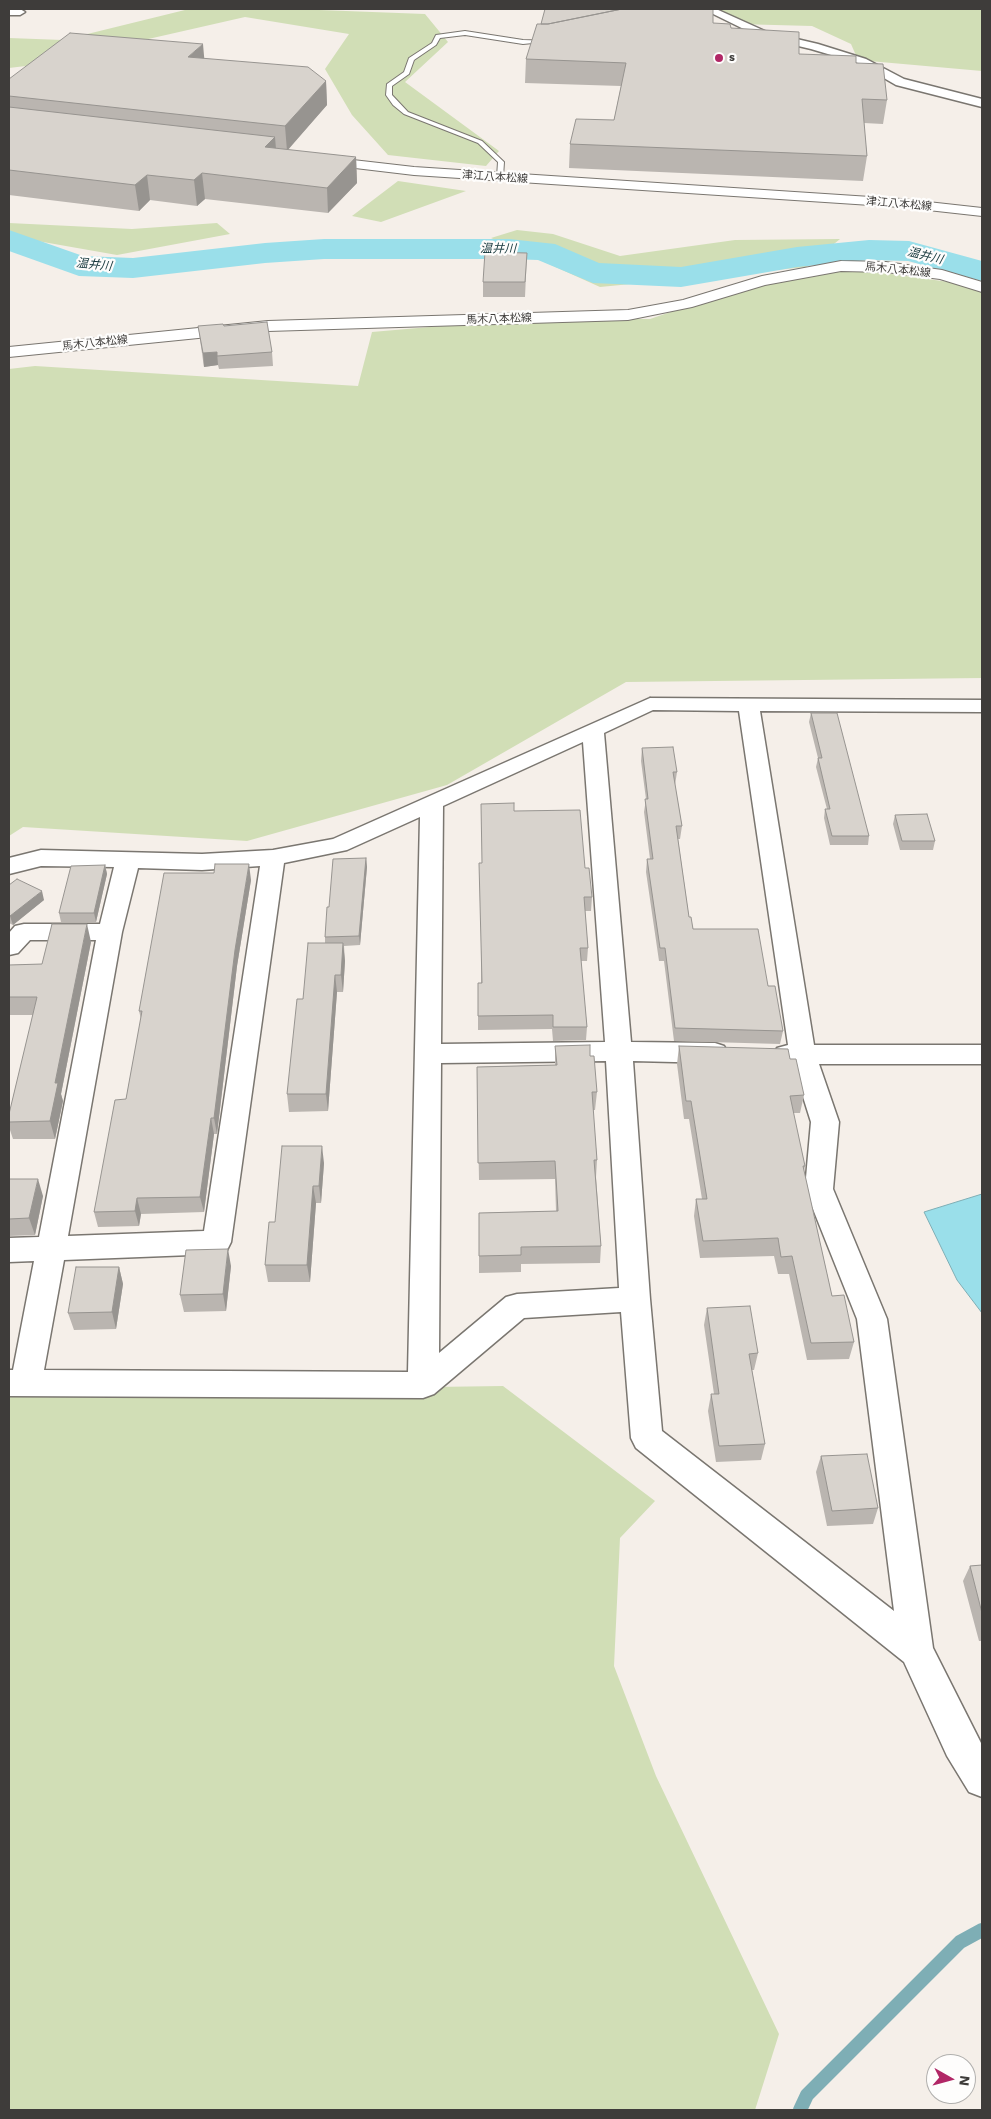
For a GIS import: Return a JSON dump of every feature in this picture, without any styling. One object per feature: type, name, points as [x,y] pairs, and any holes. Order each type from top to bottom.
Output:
[{"type":"main road","name":"津江八本松線","points":[[308,159],[414,171],[901,203],[982,212]]},
{"type":"main road","name":"馬木八本松線","points":[[9,352],[268,326],[628,315],[686,304],[762,281],[841,266],[886,267],[942,275],[982,287]]},
{"type":"street","points":[[708,9],[764,36],[814,46],[862,61],[900,82],[982,103]]},
{"type":"street","points":[[9,866],[41,858],[202,862],[273,858],[339,845],[650,704],[982,706]]},
{"type":"street","points":[[750,705],[803,1056],[825,1122],[819,1188],[872,1319],[916,1650],[960,1743],[982,1779]]},
{"type":"street","points":[[592,731],[619,1051],[635,1299],[647,1438],[916,1650]]},
{"type":"street","points":[[423,1385],[432,804]]},
{"type":"street","points":[[9,1250],[217,1242],[273,858]]},
{"type":"street","points":[[128,860],[110,932],[50,1249],[18,1383],[423,1385],[517,1306],[635,1299]]},
{"type":"street","points":[[9,947],[24,932],[110,932]]},
{"type":"street","points":[[428,1054],[619,1051],[735,1054]]},
{"type":"street","points":[[764,1055],[982,1054]]},
{"type":"lane","points":[[500,177],[501,162],[480,142],[406,113],[395,104],[389,95],[389,85],[407,73],[411,59],[434,44],[438,36],[451,33],[465,33],[523,42],[556,40]]},
{"type":"green space","points":[[189,9],[293,9],[425,14],[448,42],[405,82],[499,151],[486,166],[388,155],[352,115],[325,69],[349,34],[245,17],[34,65],[9,68],[9,38],[63,40]]},
{"type":"green space","points":[[715,9],[982,9],[982,71],[858,60],[851,44],[812,26],[737,24]]},
{"type":"green space","points":[[398,181],[466,191],[381,222],[352,216]]},
{"type":"green space","points":[[9,223],[132,229],[217,223],[230,234],[117,255],[26,239],[9,240]]},
{"type":"green space","points":[[517,230],[553,234],[620,256],[735,240],[840,239],[806,267],[600,287],[491,238]]},
{"type":"green space","points":[[856,269],[956,283],[982,292],[982,678],[626,682],[447,785],[247,841],[23,827],[9,836],[9,369],[35,366],[358,386],[372,332],[522,319],[650,319],[762,281]]},
{"type":"green space","points":[[503,1386],[655,1501],[620,1538],[614,1666],[656,1776],[779,2034],[755,2110],[9,2110],[9,1393]]},
{"type":"water","points":[[982,1194],[982,1313],[957,1280],[924,1212]]},
{"type":"building","points":[[545,9],[622,9],[541,24]]},
{"type":"building","points":[[622,9],[713,9],[713,23],[730,24],[731,28],[799,32],[799,54],[856,56],[856,63],[883,64],[887,100],[862,99],[867,156],[570,144],[576,119],[614,120],[626,63],[526,59],[537,24],[548,24]]},
{"type":"building","points":[[70,33],[203,44],[188,57],[308,67],[326,81],[285,126],[9,96],[9,79]]},
{"type":"building","points":[[9,107],[275,137],[265,147],[356,157],[327,188],[202,173],[194,180],[147,175],[135,185],[9,170]]},
{"type":"building","points":[[485,252],[527,253],[525,282],[483,282]]},
{"type":"building","points":[[267,322],[272,352],[217,356],[217,352],[203,353],[198,326],[223,324],[224,326]]},
{"type":"building","points":[[811,713],[837,713],[869,836],[832,836],[825,809],[830,809],[818,758],[822,758]]},
{"type":"building","points":[[673,747],[677,772],[673,772],[682,826],[676,826],[689,917],[691,917],[693,929],[758,929],[768,986],[775,986],[783,1031],[675,1028],[665,948],[660,948],[647,859],[653,859],[645,799],[648,799],[642,748]]},
{"type":"building","points":[[514,803],[514,811],[580,810],[585,868],[589,868],[592,897],[584,897],[588,948],[580,948],[587,1027],[553,1027],[553,1015],[478,1016],[478,983],[482,983],[479,863],[482,863],[481,804]]},
{"type":"building","points":[[927,814],[935,841],[902,841],[895,815]]},
{"type":"building","points":[[366,858],[359,936],[325,937],[333,859]]},
{"type":"building","points":[[215,864],[249,864],[235,950],[214,1118],[211,1118],[200,1197],[137,1198],[135,1211],[94,1212],[115,1100],[126,1099],[142,1011],[139,1011],[164,873],[214,873]]},
{"type":"building","points":[[105,865],[94,913],[59,913],[71,866]]},
{"type":"building","points":[[17,879],[42,891],[10,916],[9,885]]},
{"type":"building","points":[[52,924],[87,924],[55,1083],[58,1083],[50,1121],[9,1122],[9,1114],[37,997],[9,997],[9,965],[42,964]]},
{"type":"building","points":[[308,943],[343,943],[341,975],[335,975],[326,1094],[287,1094],[297,999],[303,999]]},
{"type":"building","points":[[590,1045],[590,1056],[594,1056],[597,1092],[592,1092],[597,1160],[594,1160],[601,1246],[521,1247],[521,1255],[479,1256],[479,1213],[558,1211],[555,1161],[478,1163],[477,1067],[557,1065],[555,1046]]},
{"type":"building","points":[[679,1046],[788,1049],[790,1059],[796,1059],[804,1095],[790,1096],[805,1166],[803,1166],[832,1296],[844,1295],[854,1342],[811,1343],[792,1256],[781,1257],[778,1238],[703,1241],[696,1199],[707,1199],[691,1101],[686,1101]]},
{"type":"building","points":[[282,1146],[322,1146],[319,1186],[313,1186],[307,1265],[265,1265],[269,1222],[275,1222]]},
{"type":"building","points":[[9,1179],[38,1179],[29,1218],[9,1219]]},
{"type":"building","points":[[228,1249],[223,1294],[180,1295],[186,1250]]},
{"type":"building","points":[[76,1267],[119,1267],[112,1312],[68,1313]]},
{"type":"building","points":[[750,1306],[758,1353],[749,1354],[765,1444],[719,1446],[711,1394],[719,1394],[707,1308]]},
{"type":"building","points":[[867,1454],[878,1508],[832,1511],[821,1456]]},
{"type":"building","points":[[982,1565],[982,1613],[970,1566]]},
{"type":"waterway","name":"温井川","points":[[9,240],[79,266],[133,268],[265,253],[324,249],[509,249],[544,251],[593,273],[681,277],[797,257],[869,250],[909,251],[982,271]]},
{"type":"waterway","points":[[800,2110],[807,2095],[960,1942],[982,1930]]},
{"type":"place","name":"s","points":[[719,58]]}]
